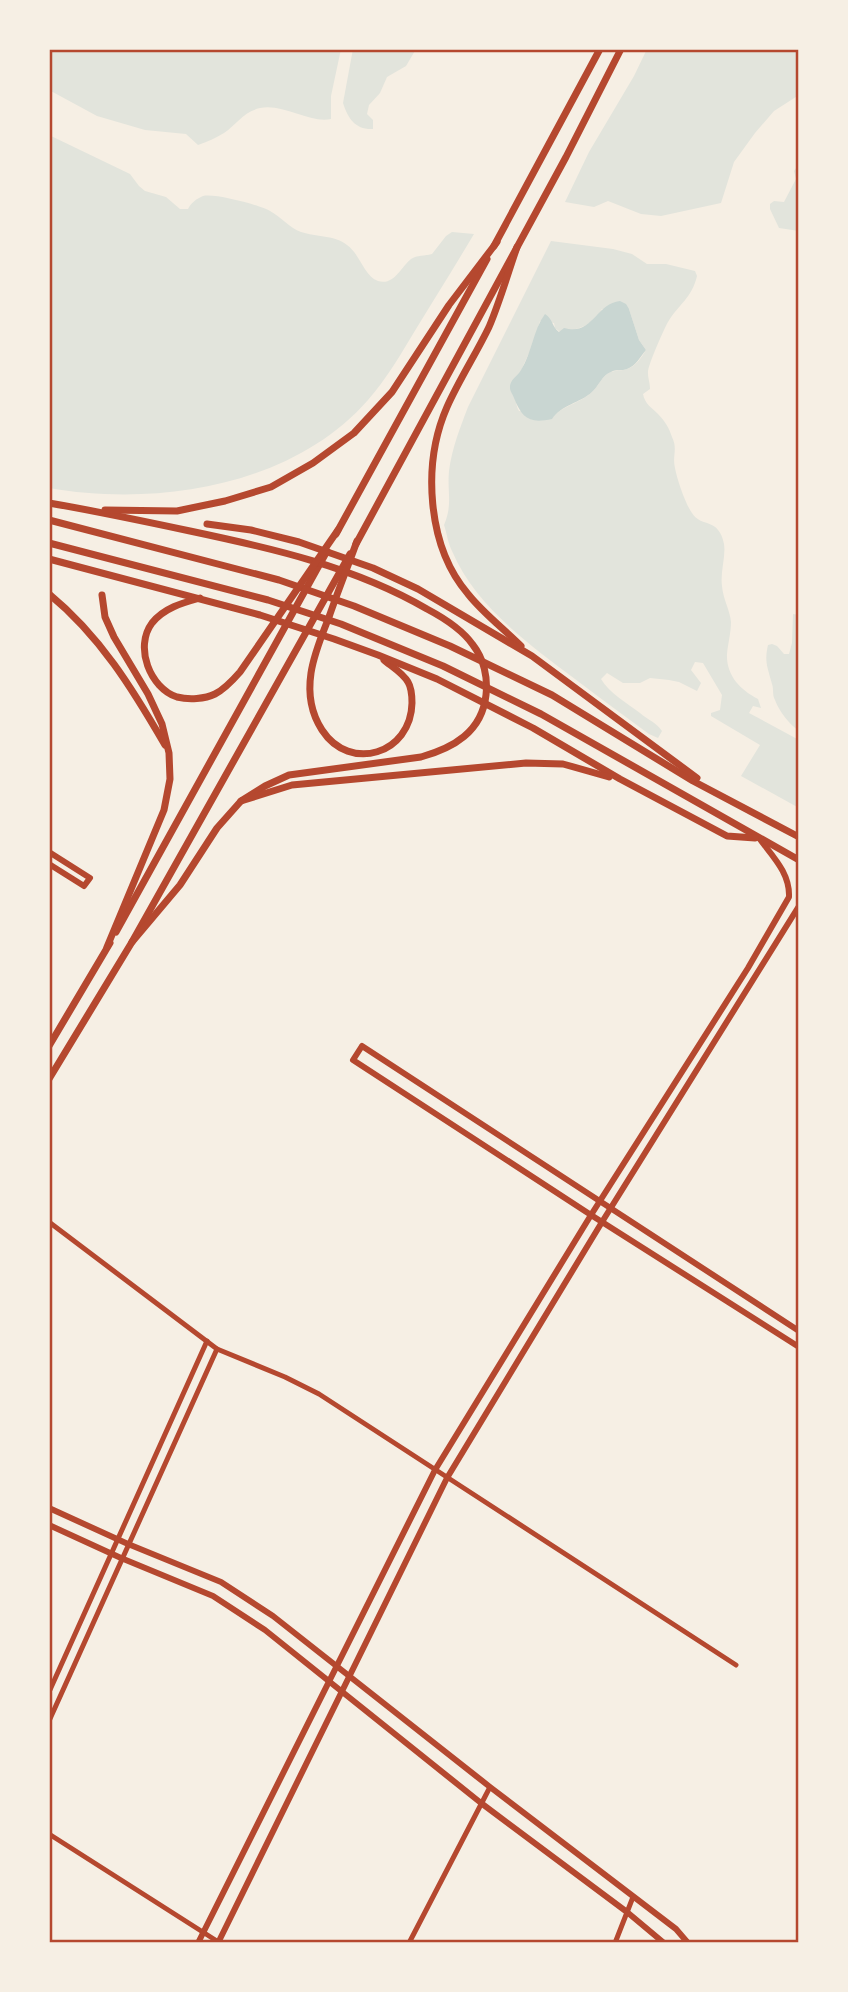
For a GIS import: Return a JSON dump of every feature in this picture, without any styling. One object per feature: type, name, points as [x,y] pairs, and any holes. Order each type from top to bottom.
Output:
[{"type":"main road","points":[[49,1046],[107,947],[338,530],[574,100],[597,49]]},
{"type":"main road","points":[[49,1079],[132,942],[357,541],[566,157],[621,49]]},
{"type":"main road","points":[[87,509],[177,511],[225,501],[271,487],[313,463],[354,433],[392,392],[449,305],[496,242]]},
{"type":"main road","points":[[517,247],[489,326],[446,410],[437,437],[432,466],[432,493],[434,518],[449,565],[467,594],[532,656]]},
{"type":"main road","points":[[49,503],[248,543],[367,579],[412,600],[461,631],[481,659],[487,677],[482,714],[459,741],[441,751],[421,757],[289,775],[241,801],[217,828],[180,885],[132,942]]},
{"type":"main road","points":[[49,520],[279,580],[354,606],[450,646],[552,695],[693,781],[799,837]]},
{"type":"main road","points":[[207,524],[251,530],[299,542],[373,568],[429,595],[532,656],[717,793]]},
{"type":"main road","points":[[200,598],[181,603],[164,612],[152,624],[146,637],[145,653],[150,672],[162,687],[177,696],[198,699],[215,694],[240,672],[338,530]]},
{"type":"main road","points":[[357,541],[316,649],[310,674],[310,698],[315,719],[326,736],[343,749],[359,754],[377,753],[392,746],[404,733],[412,715],[408,682],[378,655]]},
{"type":"main road","points":[[49,543],[268,600],[341,625],[443,666],[541,715],[799,860]]},
{"type":"main road","points":[[49,559],[260,615],[334,639],[437,679],[521,722],[727,836],[759,838],[780,865],[789,885],[789,897],[748,968],[599,1201],[435,1470],[198,1943]]},
{"type":"main road","points":[[49,594],[99,643],[133,689],[169,752]]},
{"type":"main road","points":[[102,595],[105,617],[114,637],[148,694],[162,724],[169,752],[170,779],[164,810],[107,947]]},
{"type":"main road","points":[[241,801],[292,785],[526,763],[563,764],[620,779]]},
{"type":"main road","points":[[49,852],[90,878],[84,886],[49,864]]},
{"type":"main road","points":[[219,1943],[447,1478],[602,1222],[799,906]]},
{"type":"main road","points":[[799,1331],[362,1046],[353,1060],[799,1347]]},
{"type":"main road","points":[[49,1508],[221,1582],[273,1616],[676,1929],[688,1943]]},
{"type":"main road","points":[[49,1525],[213,1596],[265,1630],[481,1803],[627,1912],[664,1943]]},
{"type":"street","points":[[49,1222],[217,1349],[319,1394],[736,1665]]},
{"type":"street","points":[[49,1692],[207,1341]]},
{"type":"street","points":[[49,1721],[217,1349]]},
{"type":"street","points":[[409,1943],[490,1787]]},
{"type":"street","points":[[49,1834],[219,1943]]},
{"type":"street","points":[[615,1943],[633,1897]]},
{"type":"shaded area","points":[[49,49],[341,49],[331,96],[331,119],[315,119],[278,108],[260,108],[245,115],[221,135],[198,145],[186,134],[145,130],[97,116],[49,90]]},
{"type":"shaded area","points":[[353,49],[416,49],[406,66],[387,77],[380,93],[369,105],[367,114],[373,120],[373,129],[357,125],[347,114],[343,103]]},
{"type":"shaded area","points":[[647,49],[799,49],[799,95],[774,111],[734,162],[721,203],[661,216],[641,214],[608,201],[594,207],[565,202],[589,152]]},
{"type":"shaded area","points":[[49,135],[130,174],[145,191],[166,197],[180,209],[188,209],[194,201],[203,196],[226,198],[274,213],[301,232],[342,242],[351,249],[369,275],[378,281],[384,282],[393,278],[413,258],[432,254],[452,232],[474,234],[375,392],[337,429],[302,453],[263,471],[178,491],[91,493],[49,488]]},
{"type":"shaded area","points":[[799,164],[799,231],[779,228],[770,204],[774,201],[784,202],[796,179],[794,171]]},
{"type":"shaded area","points":[[551,241],[613,249],[632,254],[647,264],[666,264],[695,271],[697,276],[692,290],[668,322],[656,348],[648,369],[650,389],[643,394],[671,434],[675,445],[676,473],[689,509],[696,518],[714,526],[722,536],[722,586],[731,622],[727,654],[729,669],[735,681],[758,699],[761,708],[753,706],[749,713],[799,740],[799,808],[741,776],[760,745],[711,716],[711,713],[720,710],[722,695],[703,663],[695,662],[691,670],[701,683],[697,691],[669,680],[650,678],[640,683],[623,683],[607,673],[601,679],[613,693],[660,728],[662,731],[658,738],[540,652],[505,622],[474,589],[449,545],[444,525],[449,504],[450,463],[468,407]],"holes":[[[602,309],[629,309],[639,340],[646,350],[636,364],[608,373],[588,395],[555,414],[519,411],[516,404],[516,387],[540,321],[554,323],[560,332],[584,326]]]},
{"type":"shaded area","points":[[620,301],[629,309],[639,340],[646,350],[638,361],[627,369],[608,373],[592,392],[560,410],[552,419],[537,421],[523,415],[510,385],[525,363],[545,314],[559,332],[564,328],[581,328],[612,303]]},
{"type":"shaded area","points":[[793,614],[799,615],[799,731],[788,721],[777,704],[766,661],[768,645],[777,646],[784,654],[789,654]]}]
